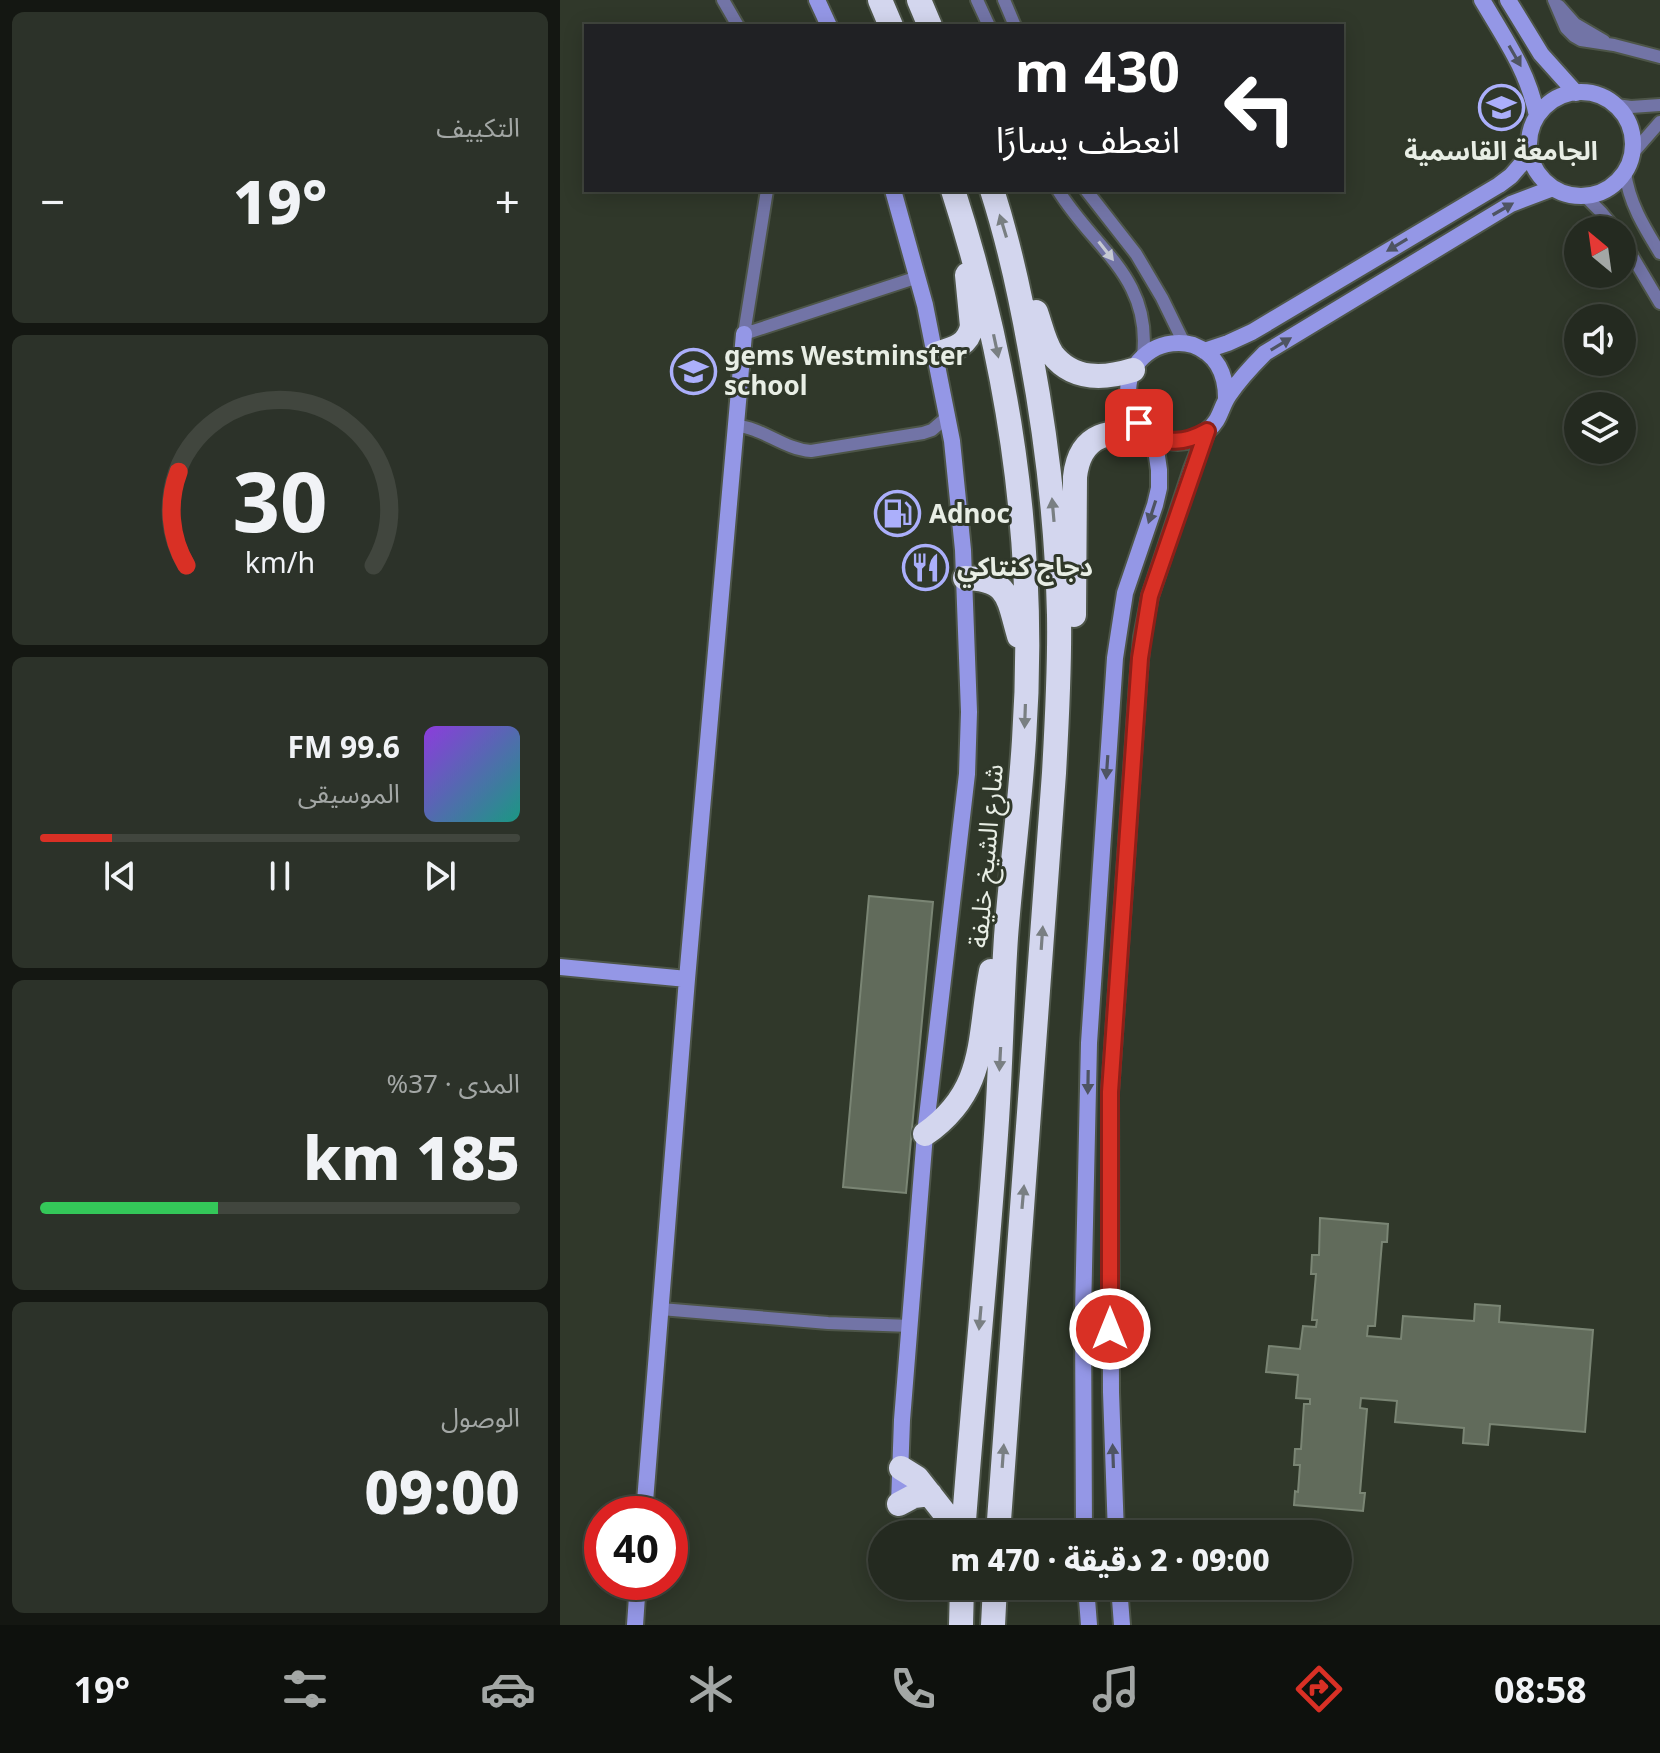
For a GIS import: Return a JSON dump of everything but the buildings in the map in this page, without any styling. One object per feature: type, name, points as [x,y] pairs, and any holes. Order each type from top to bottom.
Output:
[{"type":"highway","points":[[919,0],[929,24]]},
{"type":"highway","name":"شارع الشيخ خليفة","points":[[954,192],[997,350],[1012,442],[1025,559],[1027,662],[1024,738],[1006,937],[997,1122],[963,1520]]},
{"type":"highway","points":[[993,192],[1014,261],[1037,385],[1058,578],[1059,679],[999,1520]]},
{"type":"highway","points":[[936,354],[962,344],[971,333],[967,279],[971,253]]},
{"type":"highway","points":[[1014,261],[1031,292],[1044,339],[1065,366],[1081,374],[1098,377],[1116,376],[1138,363]]},
{"type":"highway","points":[[1059,679],[1074,623],[1075,477],[1079,457],[1091,442],[1109,433],[1151,434]]},
{"type":"highway","points":[[965,578],[987,580],[1001,588],[1027,662]]},
{"type":"highway","points":[[925,1134],[954,1109],[971,1080],[980,1048],[992,965],[1006,937]]},
{"type":"highway","points":[[901,1468],[913,1475],[951,1520]]},
{"type":"highway","points":[[899,1504],[914,1496],[930,1494]]},
{"type":"highway","points":[[961,1625],[962,1600]]},
{"type":"highway","points":[[993,1625],[994,1600]]},
{"type":"street","points":[[723,0],[737,24]]},
{"type":"street","points":[[817,0],[828,24]]},
{"type":"street","points":[[977,0],[988,24]]},
{"type":"street","points":[[1004,0],[1014,24]]},
{"type":"street","points":[[1482,0],[1521,66],[1537,116]]},
{"type":"street","points":[[1508,0],[1541,54],[1576,93]]},
{"type":"street","points":[[1554,0],[1566,28],[1574,36],[1588,42],[1660,57]]},
{"type":"street","points":[[1632,154],[1632,133],[1616,105],[1590,93],[1576,93],[1554,100],[1537,116],[1530,134],[1530,154],[1542,179],[1563,193],[1585,196],[1608,189],[1617,181],[1625,172],[1632,154],[1660,122]]},
{"type":"street","points":[[1616,105],[1660,105]]},
{"type":"street","points":[[1204,351],[1252,332],[1499,185],[1530,154]]},
{"type":"street","points":[[1625,172],[1635,209],[1660,253]]},
{"type":"street","points":[[1226,398],[1265,353],[1511,204],[1553,188]]},
{"type":"street","points":[[645,1496],[744,334],[767,192]]},
{"type":"street","points":[[894,192],[918,277],[947,417],[960,508],[969,712],[967,774],[925,1134],[902,1420],[899,1504]]},
{"type":"street","points":[[1059,192],[1076,217],[1114,260],[1138,301],[1145,328],[1128,397],[1131,411],[1139,423],[1151,434],[1181,441],[1195,438],[1216,422],[1223,411],[1226,385],[1222,371],[1204,351],[1184,343],[1169,343],[1155,348],[1138,363]]},
{"type":"street","points":[[1088,192],[1136,254],[1184,343]]},
{"type":"street","points":[[1585,196],[1604,216]]},
{"type":"street","points":[[1636,263],[1660,303]]},
{"type":"street","points":[[744,334],[918,277]]},
{"type":"street","points":[[736,426],[753,429],[792,448],[820,451],[923,433],[932,430],[947,417]]},
{"type":"street","points":[[1116,1520],[1111,1392],[1110,1092],[1138,683],[1150,596],[1207,431]]},
{"type":"street","points":[[1084,1520],[1083,1313],[1089,1043],[1115,658],[1125,593],[1159,488],[1159,470],[1151,434]]},
{"type":"street","points":[[560,967],[687,979]]},
{"type":"street","points":[[1089,1043],[1095,1038],[1102,1044],[1110,1092]]},
{"type":"street","points":[[661,1309],[828,1323],[911,1326]]},
{"type":"street","points":[[1084,1480],[1092,1520]]},
{"type":"street","points":[[635,1625],[637,1600]]},
{"type":"street","points":[[1087,1600],[1089,1625]]},
{"type":"street","points":[[1120,1600],[1122,1625]]},
{"type":"place","name":"الجامعة القاسمية","points":[[1501,108]]},
{"type":"place","name":"gems Westminster school","points":[[693,371]]},
{"type":"place","name":"Adnoc","points":[[898,514]]},
{"type":"place","name":"دجاج كنتاكي","points":[[926,567]]},
{"type":"route","points":[[1110,1329],[1110,1092],[1142,637],[1150,596],[1207,431],[1195,438],[1167,440],[1154,436],[1139,423]]}]
